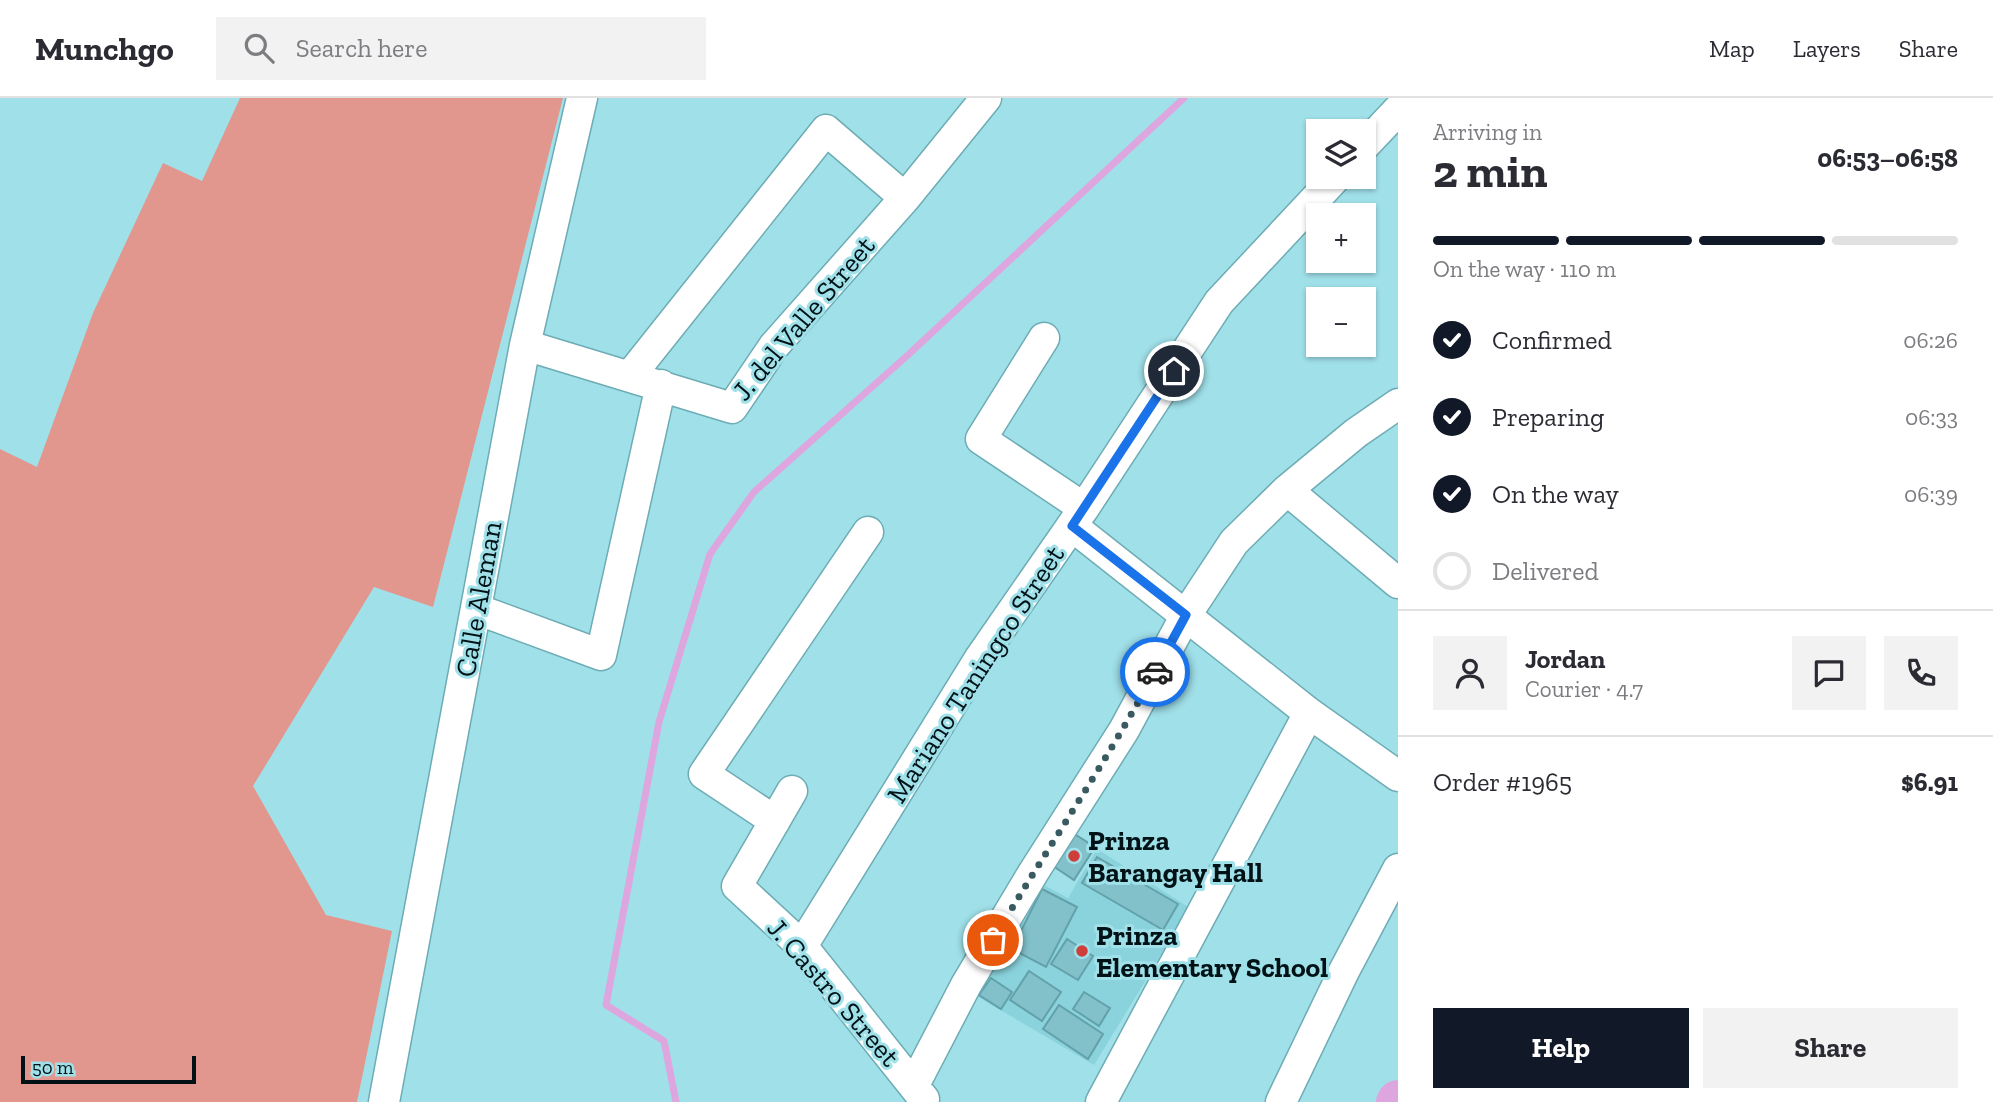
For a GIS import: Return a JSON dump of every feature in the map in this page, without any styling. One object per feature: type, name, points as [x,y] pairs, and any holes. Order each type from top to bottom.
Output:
[{"type":"street","name":"Calle Aleman","points":[[384,1102],[428,878],[525,345],[582,98]]},
{"type":"street","name":"J. del Valle Street","points":[[525,345],[732,408],[774,346],[905,198],[986,98]]},
{"type":"street","points":[[1376,133],[1398,110]]},
{"type":"street","points":[[630,376],[826,130],[905,198]]},
{"type":"street","name":"Mariano Taningco Street","points":[[802,946],[980,658],[1078,517],[1219,302],[1325,189]]},
{"type":"street","points":[[1044,338],[981,439],[1078,517],[1186,615],[1309,713],[1398,776]]},
{"type":"street","points":[[476,609],[601,655],[661,385]]},
{"type":"street","points":[[920,1094],[966,985],[1032,873],[1124,730],[1186,615],[1234,542],[1287,490],[1356,433],[1398,404]]},
{"type":"street","points":[[1287,490],[1398,583]]},
{"type":"street","points":[[792,791],[775,821],[704,774],[868,532]]},
{"type":"street","points":[[1101,1102],[1309,713]]},
{"type":"street","name":"J. Castro Street","points":[[775,821],[737,887],[802,946],[920,1094]]},
{"type":"street","points":[[1281,1102],[1344,971],[1398,869]]},
{"type":"shaded area","points":[[240,98],[563,98],[433,607],[374,587],[253,786],[326,915],[392,931],[357,1102],[0,1102],[0,449],[37,467],[93,313],[163,163],[202,181]]},
{"type":"shaded area","name":"Prinza Elementary School","points":[[1097,849],[1190,908],[1094,1065],[973,994],[1042,884],[1068,898]]},
{"type":"building","name":"Prinza Barangay Hall","points":[[1073,833],[1095,847],[1074,880],[1053,866]]},
{"type":"building","points":[[1097,857],[1178,904],[1163,930],[1082,883]]},
{"type":"building","points":[[1042,889],[1077,907],[1046,967],[1012,949]]},
{"type":"building","points":[[1067,939],[1093,956],[1078,980],[1051,964]]},
{"type":"building","points":[[1029,971],[1061,992],[1042,1021],[1010,1000]]},
{"type":"building","points":[[991,978],[1012,992],[1001,1009],[979,995]]},
{"type":"building","points":[[1084,992],[1110,1008],[1099,1026],[1073,1009]]},
{"type":"building","points":[[1059,1005],[1103,1034],[1088,1059],[1043,1029]]},
{"type":"waterway","points":[[676,1102],[664,1041],[606,1005],[659,722],[710,554],[754,492],[909,354],[1184,98]]},
{"type":"way so far","points":[[993,940],[1032,873],[1124,730],[1155,672]]},
{"type":"place","name":"Prinza Barangay Hall","points":[[1074,856]]},
{"type":"place","name":"Prinza Elementary School","points":[[1082,951]]},
{"type":"route","points":[[1155,672],[1186,615],[1072,526],[1174,371]]}]
